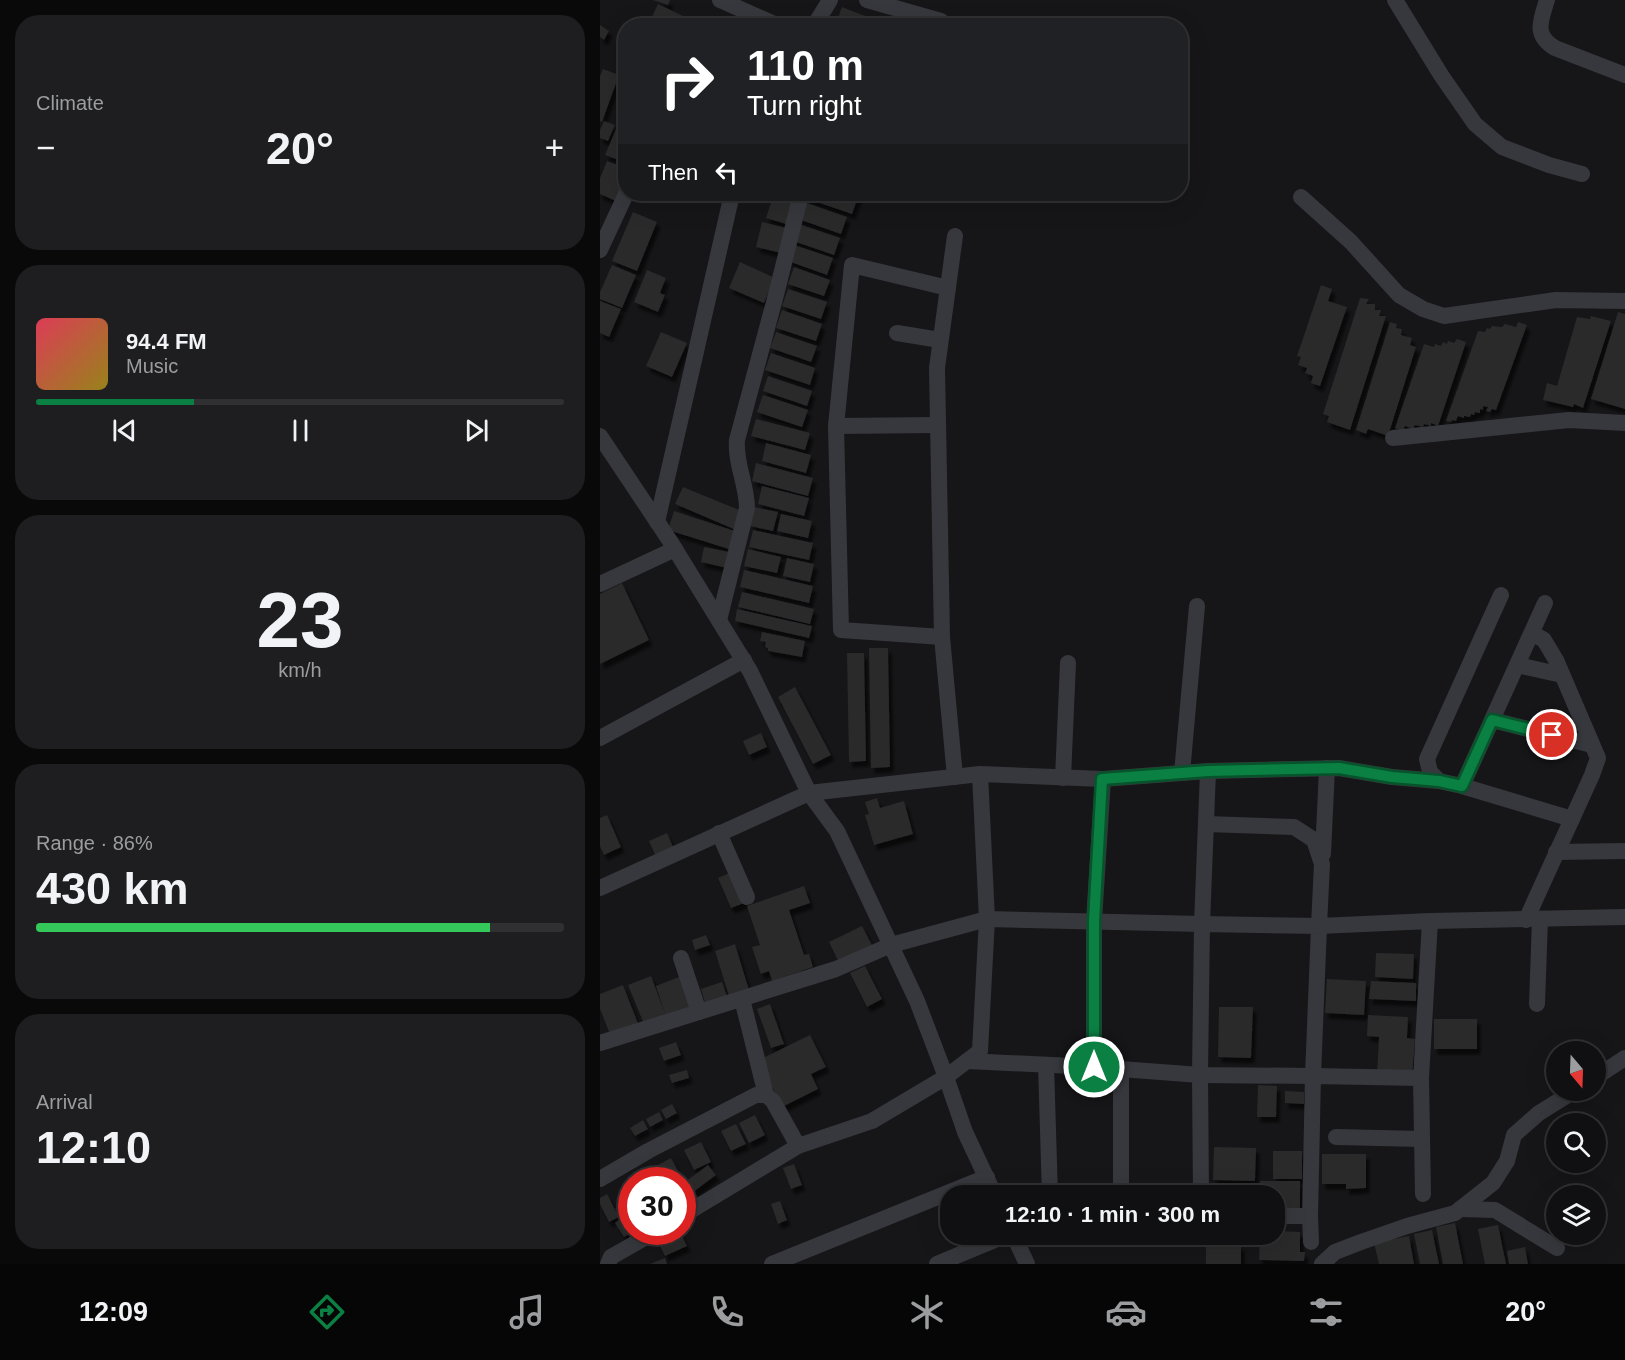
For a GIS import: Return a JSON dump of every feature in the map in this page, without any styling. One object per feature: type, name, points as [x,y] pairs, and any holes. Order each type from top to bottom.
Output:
[{"type":"street","points":[[720,0],[760,18]]},
{"type":"street","points":[[819,18],[830,0]]},
{"type":"street","points":[[867,0],[930,18]]},
{"type":"street","points":[[1395,0],[1441,75],[1475,124],[1502,147],[1549,165],[1582,174]]},
{"type":"street","points":[[1547,0],[1540,23],[1547,43],[1625,75]]},
{"type":"street","points":[[1301,197],[1351,242],[1399,295],[1424,309],[1444,316],[1556,300],[1625,301]]},
{"type":"street","points":[[600,250],[623,201]]},
{"type":"street","points":[[657,522],[730,201]]},
{"type":"street","points":[[718,620],[747,508],[747,498],[736,448],[737,440],[799,201]]},
{"type":"street","points":[[955,777],[942,637],[937,368],[956,236]]},
{"type":"street","points":[[942,637],[841,630],[836,426],[852,265],[948,288]]},
{"type":"street","points":[[897,333],[940,340]]},
{"type":"street","points":[[1393,438],[1569,420],[1625,423]]},
{"type":"street","points":[[836,426],[938,425]]},
{"type":"street","points":[[600,436],[675,549],[744,660],[809,793],[837,831],[917,1001],[965,1132],[990,1185]]},
{"type":"street","points":[[600,584],[675,549]]},
{"type":"street","points":[[1439,781],[1430,772],[1427,759],[1501,595]]},
{"type":"street","points":[[1462,786],[1545,603]]},
{"type":"street","points":[[1182,773],[1197,606]]},
{"type":"street","points":[[1532,633],[1544,640],[1556,660],[1598,758],[1556,852],[1533,919],[1537,1004]]},
{"type":"street","points":[[600,738],[744,660]]},
{"type":"street","points":[[1063,778],[1068,663]]},
{"type":"street","points":[[1517,665],[1562,675]]},
{"type":"street","points":[[1492,720],[1592,745]]},
{"type":"street","points":[[1311,1242],[1313,1076],[1327,768]]},
{"type":"street","points":[[600,888],[809,793],[980,774],[1102,779],[1208,771],[1339,768],[1462,786],[1572,819]]},
{"type":"street","points":[[1201,1185],[1202,924],[1208,771]]},
{"type":"street","points":[[696,1208],[798,1146],[872,1121],[946,1077],[980,1052],[987,919],[980,774]]},
{"type":"street","points":[[1094,1067],[1094,921],[1102,779]]},
{"type":"street","points":[[1206,824],[1294,827],[1314,840],[1322,864]]},
{"type":"street","points":[[719,833],[747,897]]},
{"type":"street","points":[[1556,852],[1625,850]]},
{"type":"street","points":[[600,1043],[836,969],[891,945],[987,919],[1319,926],[1625,917]]},
{"type":"street","points":[[1423,1194],[1421,1078],[1430,921]]},
{"type":"street","points":[[681,958],[699,1012]]},
{"type":"street","points":[[742,999],[766,1095],[773,1101],[798,1146]]},
{"type":"street","points":[[1606,1070],[1625,1058]]},
{"type":"street","points":[[967,1061],[1200,1075],[1421,1078]]},
{"type":"street","points":[[1046,1065],[1050,1185]]},
{"type":"street","points":[[1120,1069],[1121,1185]]},
{"type":"street","points":[[600,1179],[740,1103],[756,1095],[766,1095]]},
{"type":"street","points":[[1322,1264],[1335,1252],[1407,1226],[1455,1213],[1493,1183],[1506,1161],[1514,1135],[1539,1113],[1558,1101]]},
{"type":"street","points":[[1336,1137],[1422,1139]]},
{"type":"street","points":[[772,1264],[987,1177]]},
{"type":"street","points":[[1460,1209],[1495,1210],[1557,1248]]},
{"type":"street","points":[[1285,1216],[1310,1216]]},
{"type":"street","points":[[608,1264],[611,1257],[633,1245]]},
{"type":"street","points":[[937,1264],[984,1245]]},
{"type":"street","points":[[1017,1245],[1027,1264]]},
{"type":"building","points":[[653,0],[670,0],[668,5]]},
{"type":"building","points":[[658,4],[683,16],[682,18],[651,18]]},
{"type":"building","points":[[842,7],[870,18],[838,18]]},
{"type":"building","points":[[600,25],[609,31],[604,40],[600,37]]},
{"type":"building","points":[[603,69],[618,75],[602,122],[600,121],[600,76]]},
{"type":"building","points":[[604,121],[615,125],[608,141],[600,138],[600,130]]},
{"type":"building","points":[[616,129],[618,130],[618,160],[605,155]]},
{"type":"building","points":[[607,161],[618,165],[618,202],[600,194],[600,178]]},
{"type":"building","points":[[772,201],[794,201],[786,224],[766,218]]},
{"type":"building","points":[[814,201],[857,201],[852,214]]},
{"type":"building","points":[[804,202],[847,217],[841,234],[798,219]]},
{"type":"building","points":[[633,212],[657,222],[637,271],[612,261]]},
{"type":"building","points":[[762,222],[787,228],[781,253],[756,247]]},
{"type":"building","points":[[796,223],[840,238],[834,255],[790,240]]},
{"type":"building","points":[[794,245],[833,258],[827,275],[788,261]]},
{"type":"building","points":[[740,262],[775,278],[764,303],[729,288]]},
{"type":"building","points":[[612,265],[636,275],[622,308],[600,299],[600,292]]},
{"type":"building","points":[[794,267],[830,280],[824,296],[788,284]]},
{"type":"building","points":[[647,270],[666,278],[660,293],[665,295],[658,312],[634,302]]},
{"type":"building","points":[[1321,285],[1332,289],[1328,301],[1347,307],[1320,386],[1311,383],[1313,376],[1305,373],[1307,368],[1298,365],[1301,357],[1297,356]]},
{"type":"building","points":[[788,289],[827,302],[821,319],[782,306]]},
{"type":"building","points":[[1360,298],[1369,299],[1366,304],[1375,304],[1375,310],[1381,310],[1379,316],[1386,316],[1350,430],[1327,422],[1329,416],[1323,414]]},
{"type":"building","points":[[600,301],[621,309],[609,337],[600,333]]},
{"type":"building","points":[[782,310],[822,324],[816,341],[776,328]]},
{"type":"building","points":[[1618,312],[1625,314],[1625,409],[1591,399]]},
{"type":"building","points":[[1591,316],[1611,321],[1583,408],[1574,404],[1573,407],[1543,400],[1547,383],[1557,386],[1577,317],[1590,319]]},
{"type":"building","points":[[1390,322],[1397,324],[1396,328],[1402,329],[1401,335],[1412,338],[1410,345],[1416,347],[1388,436],[1368,429],[1366,434],[1356,430]]},
{"type":"building","points":[[1518,322],[1527,325],[1496,410],[1486,411],[1488,407],[1483,406],[1480,413],[1475,412],[1474,415],[1464,416],[1464,418],[1458,416],[1456,421],[1446,421],[1478,331],[1485,332],[1492,326],[1502,327],[1505,324],[1516,327]]},
{"type":"building","points":[[661,332],[687,343],[672,377],[646,366]]},
{"type":"building","points":[[776,332],[817,346],[811,362],[770,348]]},
{"type":"building","points":[[1457,339],[1466,342],[1438,426],[1431,423],[1431,426],[1424,424],[1423,427],[1415,425],[1413,429],[1405,426],[1403,431],[1395,428],[1424,344],[1434,347],[1435,344],[1441,346],[1443,342],[1454,343]]},
{"type":"building","points":[[771,353],[815,368],[810,385],[765,370]]},
{"type":"building","points":[[768,376],[812,391],[807,406],[763,391]]},
{"type":"building","points":[[763,395],[808,410],[802,427],[757,412]]},
{"type":"building","points":[[756,419],[810,433],[805,450],[751,436]]},
{"type":"building","points":[[766,443],[811,455],[806,473],[762,461]]},
{"type":"building","points":[[756,463],[813,478],[808,496],[752,481]]},
{"type":"building","points":[[762,486],[809,498],[804,516],[758,504]]},
{"type":"building","points":[[683,487],[744,512],[736,530],[675,504]]},
{"type":"building","points":[[754,507],[778,512],[773,531],[750,526]]},
{"type":"building","points":[[674,511],[741,533],[735,551],[668,530]]},
{"type":"building","points":[[781,514],[812,521],[808,538],[777,531]]},
{"type":"building","points":[[753,530],[813,543],[809,560],[749,547]]},
{"type":"building","points":[[704,547],[734,553],[731,569],[701,562]]},
{"type":"building","points":[[748,549],[781,557],[777,573],[744,566]]},
{"type":"building","points":[[787,558],[814,564],[810,582],[783,576]]},
{"type":"building","points":[[744,570],[813,586],[809,603],[740,587]]},
{"type":"building","points":[[622,583],[649,640],[600,664],[600,594]]},
{"type":"building","points":[[742,592],[814,609],[810,624],[738,607]]},
{"type":"building","points":[[737,609],[812,626],[809,638],[735,621]]},
{"type":"building","points":[[762,632],[805,641],[802,657],[768,651],[765,647],[766,642],[760,641]]},
{"type":"building","points":[[869,648],[888,648],[890,767],[871,768]]},
{"type":"building","points":[[847,653],[864,653],[866,761],[849,762]]},
{"type":"building","points":[[795,687],[831,755],[813,764],[778,697]]},
{"type":"building","points":[[761,733],[767,747],[749,755],[743,741]]},
{"type":"building","points":[[877,798],[880,808],[904,801],[913,834],[874,845],[865,815],[869,814],[865,802]]},
{"type":"building","points":[[607,815],[621,847],[604,855],[600,846],[600,818]]},
{"type":"building","points":[[667,833],[674,849],[656,857],[649,841]]},
{"type":"building","points":[[734,871],[747,902],[731,908],[718,878]]},
{"type":"building","points":[[804,886],[810,903],[789,910],[804,955],[809,954],[813,967],[772,981],[769,971],[761,974],[752,947],[760,945],[747,906]]},
{"type":"building","points":[[862,926],[874,949],[840,965],[829,942]]},
{"type":"building","points":[[706,935],[710,945],[695,950],[692,940]]},
{"type":"building","points":[[735,944],[749,990],[729,996],[715,951]]},
{"type":"building","points":[[1376,953],[1414,954],[1413,979],[1375,977]]},
{"type":"building","points":[[865,966],[882,999],[867,1007],[850,973]]},
{"type":"building","points":[[684,975],[695,1005],[644,1024],[628,985],[651,976],[665,1013],[656,986]]},
{"type":"building","points":[[1327,979],[1366,981],[1364,1015],[1325,1013]]},
{"type":"building","points":[[1371,981],[1416,983],[1416,1001],[1369,999]]},
{"type":"building","points":[[722,982],[727,996],[705,1003],[701,989]]},
{"type":"building","points":[[623,985],[639,1026],[611,1037],[600,1009],[600,994]]},
{"type":"building","points":[[770,1004],[784,1044],[771,1048],[757,1009]]},
{"type":"building","points":[[1219,1007],[1253,1007],[1251,1058],[1218,1057]]},
{"type":"building","points":[[1368,1015],[1408,1017],[1407,1038],[1415,1039],[1412,1077],[1377,1075],[1379,1037],[1367,1036]]},
{"type":"building","points":[[1434,1019],[1477,1019],[1477,1049],[1434,1049]]},
{"type":"building","points":[[810,1035],[826,1067],[811,1074],[818,1089],[782,1107],[759,1060]]},
{"type":"building","points":[[676,1042],[681,1055],[664,1061],[659,1048]]},
{"type":"building","points":[[687,1070],[689,1078],[672,1083],[669,1075]]},
{"type":"building","points":[[1258,1085],[1277,1086],[1276,1117],[1257,1117]]},
{"type":"building","points":[[1285,1091],[1304,1092],[1304,1104],[1285,1103]]},
{"type":"building","points":[[672,1104],[677,1113],[666,1119],[661,1110]]},
{"type":"building","points":[[659,1112],[663,1120],[650,1127],[646,1119]]},
{"type":"building","points":[[755,1115],[765,1135],[749,1143],[739,1123]]},
{"type":"building","points":[[643,1120],[648,1129],[635,1136],[630,1128]]},
{"type":"building","points":[[736,1124],[746,1144],[731,1151],[721,1131]]},
{"type":"building","points":[[701,1142],[711,1162],[696,1169],[692,1167],[684,1150]]},
{"type":"building","points":[[1214,1147],[1256,1148],[1255,1181],[1213,1180]]},
{"type":"building","points":[[1273,1151],[1302,1151],[1302,1179],[1273,1179]]},
{"type":"building","points":[[1322,1154],[1366,1154],[1366,1188],[1346,1189],[1346,1184],[1322,1184]]},
{"type":"building","points":[[671,1158],[676,1167],[659,1167],[658,1165]]},
{"type":"building","points":[[794,1164],[802,1185],[791,1189],[783,1168]]},
{"type":"building","points":[[708,1165],[716,1175],[696,1190],[696,1174]]},
{"type":"building","points":[[1260,1181],[1300,1181],[1300,1213],[1285,1213],[1285,1185],[1260,1185]]},
{"type":"building","points":[[607,1194],[618,1218],[609,1222],[600,1204],[600,1198]]},
{"type":"building","points":[[780,1201],[787,1220],[778,1224],[771,1204]]},
{"type":"building","points":[[1455,1223],[1463,1264],[1443,1264],[1436,1227]]},
{"type":"building","points":[[1498,1225],[1506,1264],[1485,1264],[1478,1229]]},
{"type":"building","points":[[1432,1230],[1439,1264],[1420,1264],[1414,1234]]},
{"type":"building","points":[[1285,1231],[1300,1232],[1300,1252],[1305,1252],[1304,1261],[1259,1260],[1260,1245],[1285,1245]]},
{"type":"building","points":[[1409,1236],[1414,1264],[1379,1264],[1374,1243]]},
{"type":"building","points":[[660,1245],[687,1246],[665,1256]]},
{"type":"building","points":[[1206,1245],[1241,1245],[1241,1264],[1206,1264]]},
{"type":"building","points":[[1525,1247],[1528,1264],[1509,1264],[1507,1251]]},
{"type":"building","points":[[665,1258],[667,1264],[650,1264]]},
{"type":"route","points":[[1094,1067],[1094,921],[1102,779],[1208,771],[1339,768],[1462,786],[1492,720],[1552,735]]}]
